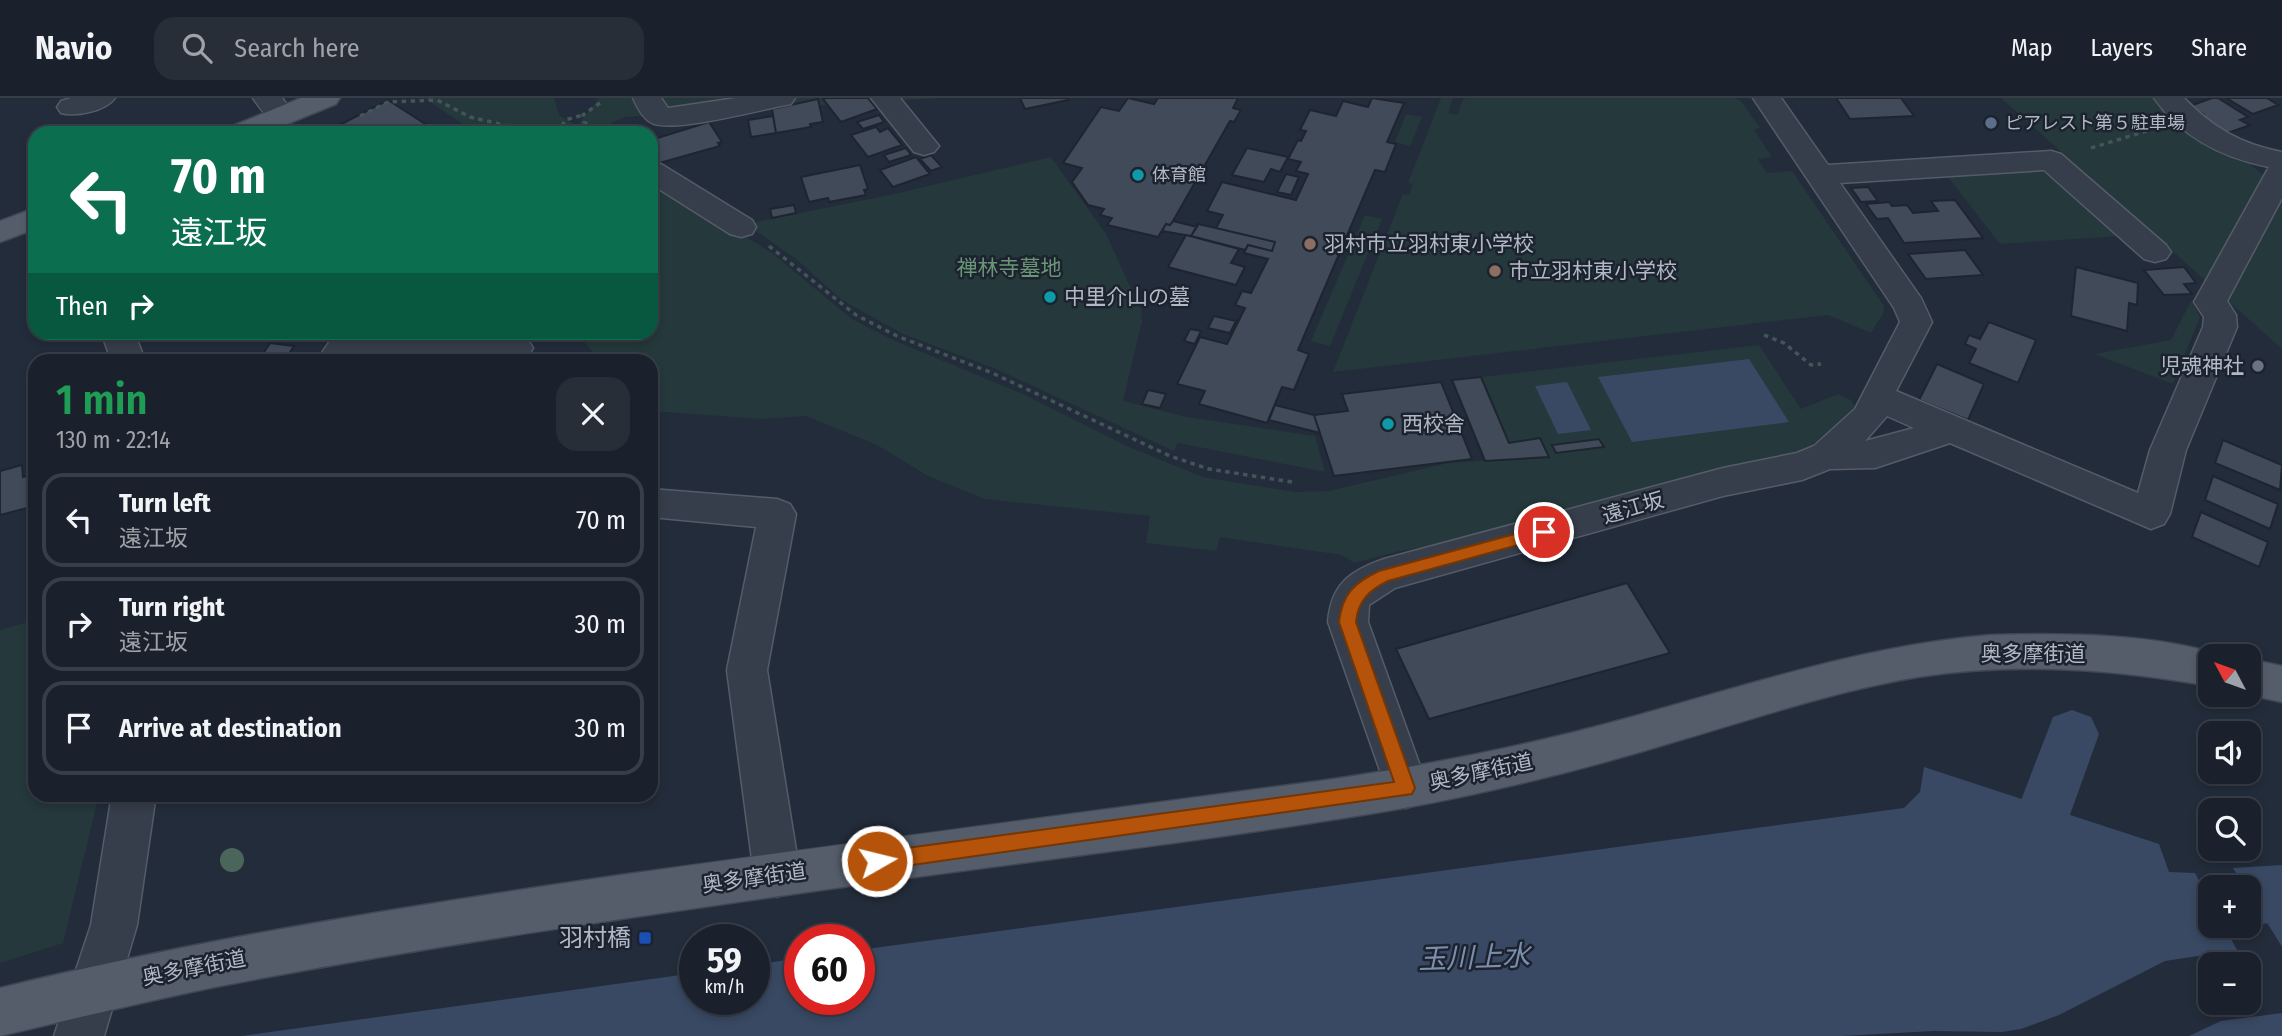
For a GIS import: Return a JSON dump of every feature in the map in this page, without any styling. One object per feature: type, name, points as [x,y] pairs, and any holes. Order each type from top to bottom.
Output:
[{"type":"main road","points":[[249,126],[275,107],[326,98]]},
{"type":"main road","points":[[0,232],[28,221]]},
{"type":"main road","name":"奥多摩街道","points":[[0,1012],[189,968],[452,922],[1406,788],[1514,766],[1627,738],[1796,687],[1866,669],[1923,659],[1974,653],[2037,651],[2126,656],[2198,667]]},
{"type":"main road","points":[[2261,680],[2282,684]]},
{"type":"street","points":[[71,107],[101,98]]},
{"type":"street","points":[[652,126],[654,107],[685,116],[781,98]]},
{"type":"street","points":[[884,98],[924,146]]},
{"type":"street","points":[[1767,98],[1909,306],[1916,323],[1876,397],[1870,415],[1827,456]]},
{"type":"street","points":[[2168,98],[2190,121],[2224,146],[2238,152],[2282,161]]},
{"type":"street","points":[[1819,175],[2052,160],[2155,252]]},
{"type":"street","points":[[1876,397],[2151,514],[2168,450],[2220,327],[2220,315],[2210,302],[2282,170]]},
{"type":"street","points":[[658,175],[741,226]]},
{"type":"street","points":[[338,354],[342,349],[516,348],[512,354]]},
{"type":"street","name":"遠江坂","points":[[1406,788],[1348,622],[1349,604],[1367,584],[1384,575],[1444,557],[1619,513],[1723,482],[1801,466],[1827,456],[1875,454],[1952,429]]},
{"type":"street","points":[[658,504],[777,514],[747,670],[777,875]]},
{"type":"street","points":[[79,1036],[114,925],[133,802]]},
{"type":"path","points":[[353,120],[388,102],[437,100],[470,117],[508,126]]},
{"type":"path","points":[[561,126],[569,117],[583,115],[600,103]]},
{"type":"path","points":[[583,115],[584,122],[591,126]]},
{"type":"path","points":[[2052,160],[2161,126]]},
{"type":"path","points":[[741,226],[856,315],[897,336],[990,372],[1170,456],[1209,469],[1292,482]]},
{"type":"path","points":[[1764,335],[1784,343],[1811,362],[1821,364]]},
{"type":"green space","points":[[424,98],[554,98],[559,115],[577,126],[466,126]]},
{"type":"green space","points":[[599,98],[942,98],[625,117],[609,126],[577,126]]},
{"type":"green space","points":[[1441,98],[1453,98],[1448,113],[1457,115],[1463,99],[1469,98],[1734,98],[1741,101],[1760,128],[1754,130],[1772,157],[1758,159],[1767,173],[1792,171],[1884,306],[1884,312],[1871,333],[1828,315],[1333,372],[1403,194],[1409,195],[1413,184],[1408,183]]},
{"type":"green space","points":[[2001,98],[2167,98],[2282,190],[2282,349]]},
{"type":"green space","points":[[1406,114],[1422,117],[1410,146],[1395,142]]},
{"type":"green space","name":"禅林寺墓地","points":[[1051,157],[1106,234],[1141,310],[1142,321],[1123,401],[1187,417],[1315,436],[1325,472],[1178,443],[1174,451],[996,369],[901,333],[842,300],[796,259],[746,224],[894,194]]},
{"type":"green space","points":[[2038,171],[2056,177],[2120,236],[2000,244],[1948,177]]},
{"type":"green space","points":[[658,181],[772,253],[852,319],[893,340],[1023,394],[1129,447],[1203,477],[1295,492],[1329,491],[1448,463],[1548,457],[1540,438],[1509,443],[1481,377],[1759,345],[1801,409],[1838,394],[1851,400],[1856,408],[1804,452],[1460,541],[1400,551],[1354,563],[1342,555],[1220,537],[1216,551],[1146,543],[1150,516],[985,499],[928,476],[877,445],[806,416],[762,419],[658,412],[658,354],[595,354],[582,340],[658,340]]},
{"type":"green space","points":[[1365,215],[1382,219],[1330,346],[1311,341]]},
{"type":"green space","points":[[2191,301],[2200,317],[2173,384],[2094,354],[2171,340]]},
{"type":"green space","points":[[28,622],[28,802],[97,802],[63,943],[0,963],[0,630]]},
{"type":"water","points":[[1749,359],[1789,422],[1632,442],[1598,377]]},
{"type":"water","points":[[1567,382],[1591,430],[1558,434],[1535,386]]},
{"type":"water","points":[[1924,767],[2159,844],[2169,872],[2195,873],[2198,879],[2198,938],[2230,938],[2237,950],[2198,952],[2198,956],[2165,961],[2059,1015],[2021,1029],[2002,1032],[1934,1031],[1842,1036],[241,1036],[679,975],[679,1015],[770,1015],[770,963],[784,960],[784,1015],[875,1015],[875,948],[1904,808],[1920,792]]},
{"type":"water","points":[[2282,865],[2282,947],[2261,913],[2261,875],[2237,875],[2233,868]]},
{"type":"water","points":[[2282,1013],[2282,1036],[2189,1036],[2221,1021]]},
{"type":"building","points":[[868,98],[877,109],[841,122],[823,99]]},
{"type":"building","points":[[1020,98],[1067,98],[1068,100],[1025,109]]},
{"type":"building","name":"体育館","points":[[1128,98],[1154,104],[1158,98],[1238,98],[1233,108],[1241,110],[1234,122],[1230,121],[1173,221],[1170,225],[1166,224],[1158,237],[1107,225],[1112,218],[1100,215],[1104,209],[1088,205],[1072,182],[1082,168],[1063,163],[1101,107],[1119,111]]},
{"type":"building","points":[[1372,98],[1404,103],[1387,142],[1396,144],[1385,172],[1375,170],[1298,350],[1309,354],[1294,390],[1282,387],[1267,423],[1199,404],[1205,391],[1177,384],[1200,337],[1227,344],[1245,308],[1235,305],[1242,291],[1251,293],[1268,259],[1244,253],[1248,245],[1272,251],[1275,242],[1216,228],[1223,215],[1207,211],[1222,182],[1296,200],[1308,174],[1296,171],[1301,162],[1288,159],[1306,131],[1300,130],[1310,110],[1336,116],[1343,101],[1368,107]]},
{"type":"building","points":[[1836,98],[1901,98],[1914,116],[1850,119]]},
{"type":"building","points":[[2218,98],[2248,117],[2240,120],[2250,125],[2228,133],[2199,115],[2203,114],[2190,106]]},
{"type":"building","points":[[2226,98],[2267,98],[2278,105],[2253,114]]},
{"type":"building","points":[[818,99],[823,122],[810,124],[811,127],[776,133],[772,109]]},
{"type":"building","points":[[388,100],[428,126],[338,126]]},
{"type":"building","points":[[879,115],[884,122],[863,129],[857,122]]},
{"type":"building","points":[[773,116],[776,133],[751,137],[748,120]]},
{"type":"building","points":[[709,122],[722,142],[718,143],[720,146],[658,163],[658,138]]},
{"type":"building","points":[[876,127],[880,132],[888,128],[902,145],[868,157],[851,135]]},
{"type":"building","points":[[906,148],[911,155],[889,162],[884,155]]},
{"type":"building","points":[[1247,148],[1288,157],[1280,172],[1271,169],[1264,182],[1232,175]]},
{"type":"building","points":[[931,155],[942,167],[931,171],[920,159]]},
{"type":"building","points":[[916,157],[930,174],[893,187],[880,170]]},
{"type":"building","points":[[860,165],[868,189],[864,190],[866,195],[829,202],[828,198],[809,202],[801,177]]},
{"type":"building","points":[[1286,174],[1299,177],[1291,195],[1277,192]]},
{"type":"building","points":[[1868,187],[1878,201],[1861,202],[1851,188]]},
{"type":"building","points":[[1955,200],[1983,238],[1904,243],[1888,218],[1877,219],[1866,204],[1889,202],[1892,206],[1907,205],[1913,213],[1938,211],[1931,201]]},
{"type":"building","points":[[794,205],[796,213],[772,218],[770,209]]},
{"type":"building","points":[[1173,221],[1197,227],[1191,236],[1162,231],[1166,224],[1170,225]]},
{"type":"building","points":[[1198,224],[1275,242],[1272,251],[1248,245],[1245,250],[1191,236]]},
{"type":"building","points":[[1186,235],[1239,249],[1231,263],[1245,267],[1236,285],[1168,267]]},
{"type":"building","points":[[1965,250],[1983,275],[1926,279],[1908,254]]},
{"type":"building","points":[[2076,267],[2138,283],[2137,305],[2129,303],[2127,331],[2071,316]]},
{"type":"building","points":[[2184,267],[2196,283],[2184,284],[2192,294],[2164,295],[2144,270]]},
{"type":"building","points":[[1214,316],[1236,321],[1230,333],[1208,328]]},
{"type":"building","points":[[1989,322],[2036,340],[2018,383],[1969,363],[1976,349],[1965,344],[1969,335],[1980,339]]},
{"type":"building","points":[[1190,329],[1201,331],[1195,344],[1184,341]]},
{"type":"building","points":[[270,343],[294,346],[289,354],[263,354]]},
{"type":"building","points":[[1937,364],[1984,384],[1968,420],[1919,400]]},
{"type":"building","points":[[1481,377],[1509,443],[1540,438],[1549,457],[1485,461],[1452,380]]},
{"type":"building","name":"西校舎","points":[[1441,382],[1472,459],[1334,476],[1314,415],[1348,411],[1342,394]]},
{"type":"building","points":[[1148,390],[1166,394],[1160,408],[1142,404]]},
{"type":"building","points":[[1275,405],[1314,415],[1320,433],[1269,420]]},
{"type":"building","points":[[1599,439],[1604,447],[1556,453],[1552,445]]},
{"type":"building","points":[[2223,440],[2282,465],[2280,490],[2215,463]]},
{"type":"building","points":[[22,465],[23,477],[28,476],[28,508],[0,515],[0,471]]},
{"type":"building","points":[[2213,476],[2278,504],[2270,529],[2205,500]]},
{"type":"building","points":[[2201,512],[2268,542],[2259,567],[2192,537]]},
{"type":"building","points":[[1627,583],[1670,653],[1429,719],[1396,649]]},
{"type":"waterway","points":[[2023,871],[2072,734]]},
{"type":"waterway","name":"玉川上水","points":[[2261,916],[2282,914]]},
{"type":"place","name":"ピアレスト第５駐車場","points":[[1991,123]]},
{"type":"place","name":"体育館","points":[[1138,175]]},
{"type":"place","name":"羽村市立羽村東小学校","points":[[1310,244]]},
{"type":"place","name":"市立羽村東小学校","points":[[1495,271]]},
{"type":"place","name":"中里介山の墓","points":[[1050,297]]},
{"type":"place","name":"児魂神社","points":[[2258,366]]},
{"type":"place","name":"西校舎","points":[[1388,424]]},
{"type":"place","name":"羽村橋","points":[[645,938]]},
{"type":"route","points":[[877,861],[1406,788],[1348,622],[1349,604],[1355,594],[1367,584],[1384,575],[1544,532]]}]
